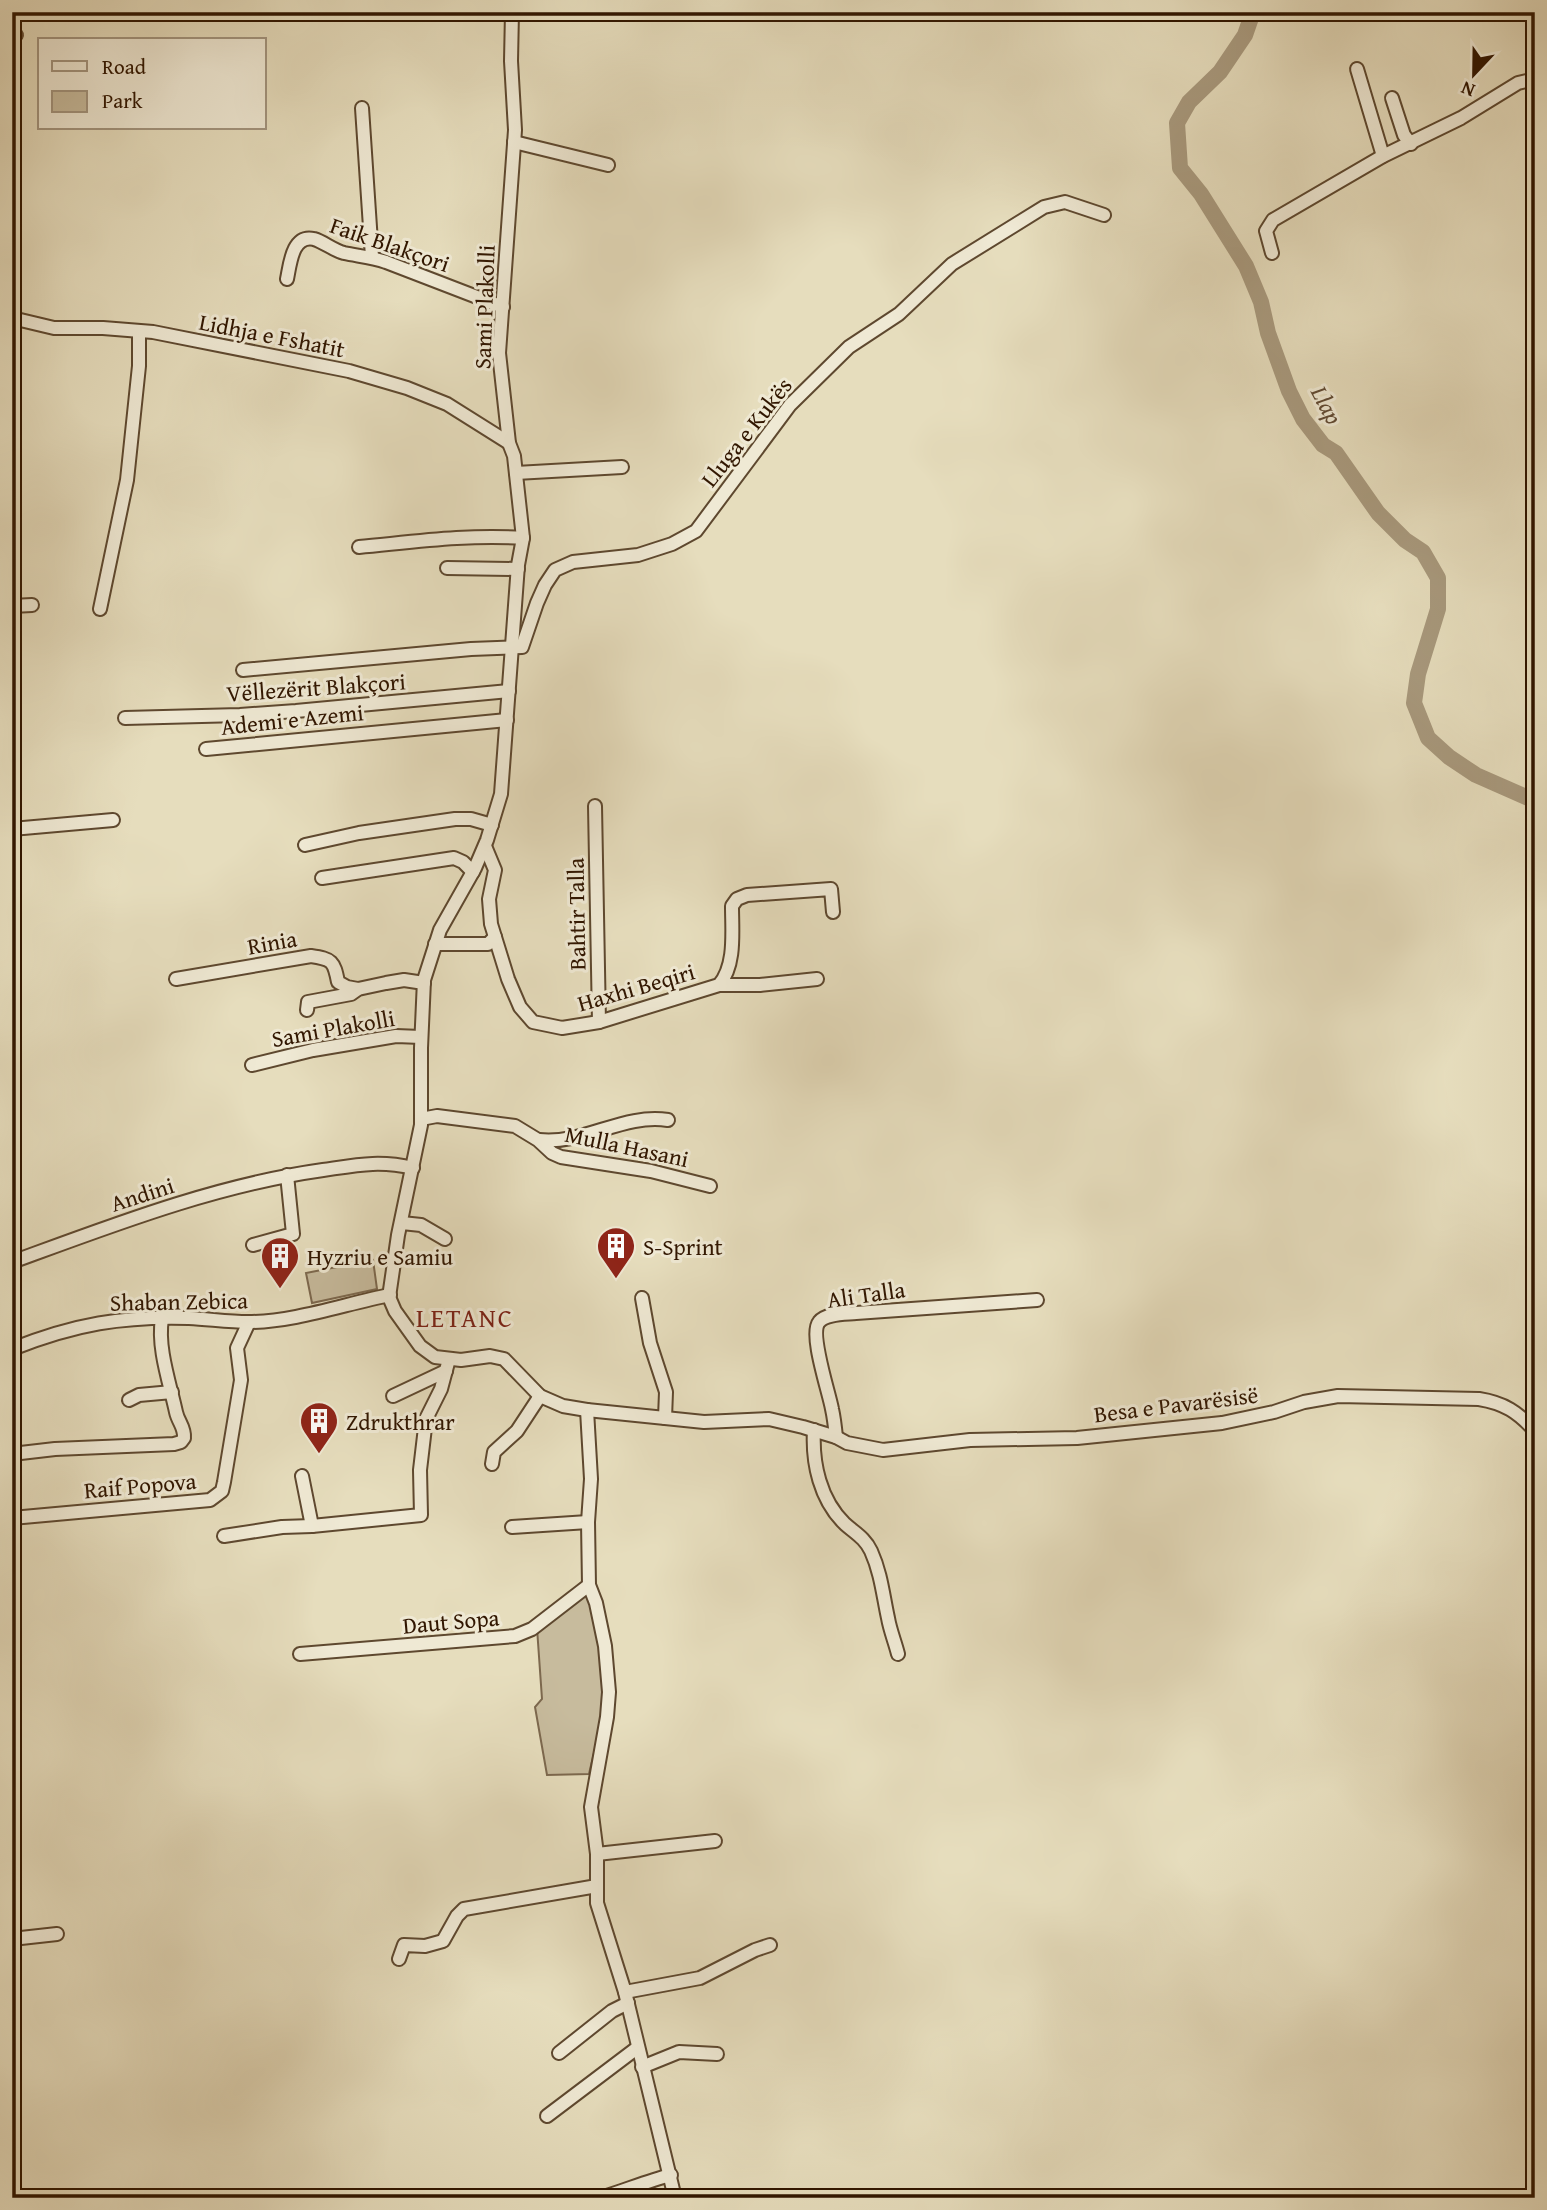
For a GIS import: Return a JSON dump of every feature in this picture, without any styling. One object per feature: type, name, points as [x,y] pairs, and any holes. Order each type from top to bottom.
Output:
[{"type":"street","name":"Sami Plakolli","points":[[390,1295],[421,1119],[424,983],[440,930],[485,846],[501,794],[518,569],[523,538],[499,353],[514,142],[512,12]]},
{"type":"street","points":[[1357,69],[1383,156]]},
{"type":"street","points":[[1272,253],[1266,231],[1273,220],[1383,156],[1461,118],[1518,83],[1535,79]]},
{"type":"street","points":[[1392,98],[1404,135],[1411,144]]},
{"type":"street","points":[[362,108],[372,257]]},
{"type":"street","points":[[514,142],[608,164]]},
{"type":"street","name":"Lluga e Kukës","points":[[512,648],[522,647],[537,603],[555,570],[573,562],[638,555],[672,544],[695,531],[789,405],[849,347],[899,314],[952,264],[1044,206],[1065,202],[1104,215]]},
{"type":"street","name":"Faik Blakçori","points":[[287,279],[294,249],[304,240],[313,239],[342,253],[372,257],[503,307]]},
{"type":"street","name":"Lidhja e Fshatit","points":[[12,317],[54,328],[153,332],[349,371],[447,404],[509,443]]},
{"type":"street","points":[[100,609],[127,480],[138,378],[139,332]]},
{"type":"street","points":[[516,473],[622,467]]},
{"type":"street","points":[[359,547],[454,538],[523,538]]},
{"type":"street","points":[[447,568],[518,569]]},
{"type":"street","points":[[12,606],[32,605]]},
{"type":"street","points":[[243,670],[471,649],[512,648]]},
{"type":"street","name":"Vëllezërit Blakçori","points":[[125,718],[240,715],[509,691]]},
{"type":"street","name":"Ademi e Azemi","points":[[206,749],[507,720]]},
{"type":"street","name":"Bahtir Talla","points":[[595,806],[599,1021]]},
{"type":"street","points":[[304,845],[359,833],[447,820],[471,818],[492,825]]},
{"type":"street","points":[[12,829],[113,820]]},
{"type":"street","name":"Haxhi Beqiri","points":[[485,846],[495,870],[489,910],[508,979],[520,1007],[533,1021],[562,1028],[599,1021],[719,985],[730,964],[732,906],[737,899],[747,895],[831,889],[833,912]]},
{"type":"street","points":[[322,878],[454,858],[463,862],[473,872]]},
{"type":"street","points":[[435,944],[488,944],[495,937]]},
{"type":"street","name":"Rinia","points":[[176,979],[310,956],[328,959],[335,965],[338,982],[358,989]]},
{"type":"street","points":[[719,985],[760,985],[817,979]]},
{"type":"street","points":[[307,1010],[309,1002],[351,994],[358,989],[404,981],[424,983]]},
{"type":"street","name":"Sami Plakolli","points":[[252,1065],[313,1050],[396,1036],[421,1037]]},
{"type":"street","name":"Mulla Hasani","points":[[421,1119],[437,1116],[515,1126],[561,1157],[651,1171],[710,1186]]},
{"type":"street","name":"Mulla Hasani","points":[[538,1140],[565,1140],[643,1118],[668,1120]]},
{"type":"street","name":"Andini","points":[[12,1262],[160,1210],[287,1175],[365,1164],[390,1163],[413,1168]]},
{"type":"street","points":[[253,1245],[293,1234],[287,1175]]},
{"type":"street","points":[[401,1223],[421,1225],[444,1239]]},
{"type":"street","points":[[390,1295],[395,1311],[420,1346],[447,1365]]},
{"type":"street","name":"Shaban Zebica","points":[[12,1349],[59,1331],[115,1320],[249,1322],[286,1318],[390,1295]]},
{"type":"street","points":[[642,1298],[650,1343],[666,1392],[665,1419]]},
{"type":"street","name":"Ali Talla","points":[[826,1433],[833,1411],[817,1348],[816,1330],[820,1320],[856,1312],[1037,1300]]},
{"type":"street","points":[[12,1454],[181,1442],[185,1431],[177,1415],[162,1347],[162,1319]]},
{"type":"street","name":"Raif Popova","points":[[12,1518],[177,1504],[210,1500],[217,1496],[222,1491],[241,1380],[237,1348],[249,1322]]},
{"type":"street","points":[[809,1325],[826,1433],[813,1445],[817,1474],[826,1498],[845,1524],[862,1538],[870,1549],[881,1578],[888,1620],[898,1654]]},
{"type":"street","points":[[393,1396],[447,1365],[490,1356],[504,1360],[540,1395],[563,1406],[587,1410],[591,1479],[588,1522],[589,1585],[596,1603],[605,1646],[609,1692],[591,1807],[597,1854],[599,1910],[627,1997],[675,2198]]},
{"type":"street","points":[[224,1536],[282,1527],[421,1515],[420,1470],[426,1419],[441,1390],[447,1365]]},
{"type":"street","points":[[129,1400],[139,1395],[172,1392]]},
{"type":"street","points":[[492,1464],[494,1452],[517,1431],[540,1395]]},
{"type":"street","name":"Besa e Pavarësisë","points":[[587,1410],[704,1422],[769,1419],[826,1433],[847,1443],[883,1450],[970,1440],[1077,1438],[1237,1421],[1304,1402],[1338,1396],[1479,1399],[1502,1404],[1534,1426]]},
{"type":"street","points":[[302,1476],[312,1526]]},
{"type":"street","points":[[512,1527],[588,1522]]},
{"type":"street","name":"Daut Sopa","points":[[300,1654],[515,1636],[532,1629],[589,1585]]},
{"type":"street","points":[[597,1854],[715,1841]]},
{"type":"street","points":[[399,1959],[404,1945],[425,1946],[443,1941],[464,1909],[597,1886]]},
{"type":"street","points":[[12,1939],[57,1934]]},
{"type":"street","points":[[559,2053],[627,1997],[701,1978],[770,1945]]},
{"type":"street","points":[[547,2116],[638,2048]]},
{"type":"street","points":[[642,2067],[679,2052],[717,2054]]},
{"type":"street","points":[[600,2198],[671,2175]]},
{"type":"green space","points":[[373,1260],[377,1289],[312,1303],[306,1273]]},
{"type":"green space","points":[[585,1595],[597,1619],[602,1655],[603,1709],[598,1734],[589,1774],[547,1775],[535,1707],[542,1699],[537,1628]]},
{"type":"waterway","name":"Llap","points":[[1253,12],[1245,35],[1220,72],[1189,102],[1177,123],[1180,168],[1201,194],[1246,266],[1261,302],[1268,333],[1289,391],[1303,419],[1323,445],[1336,453],[1378,513],[1405,540],[1423,552],[1438,578],[1438,609],[1418,674],[1414,703],[1428,738],[1449,757],[1476,775],[1535,801]]},
{"type":"place","name":"S-Sprint","points":[[616,1280]]},
{"type":"place","name":"Hyzriu e Samiu","points":[[280,1290]]},
{"type":"place","name":"Zdrukthrar","points":[[319,1455]]},
{"type":"district","name":"LETANC","points":[[465,1317]]}]
